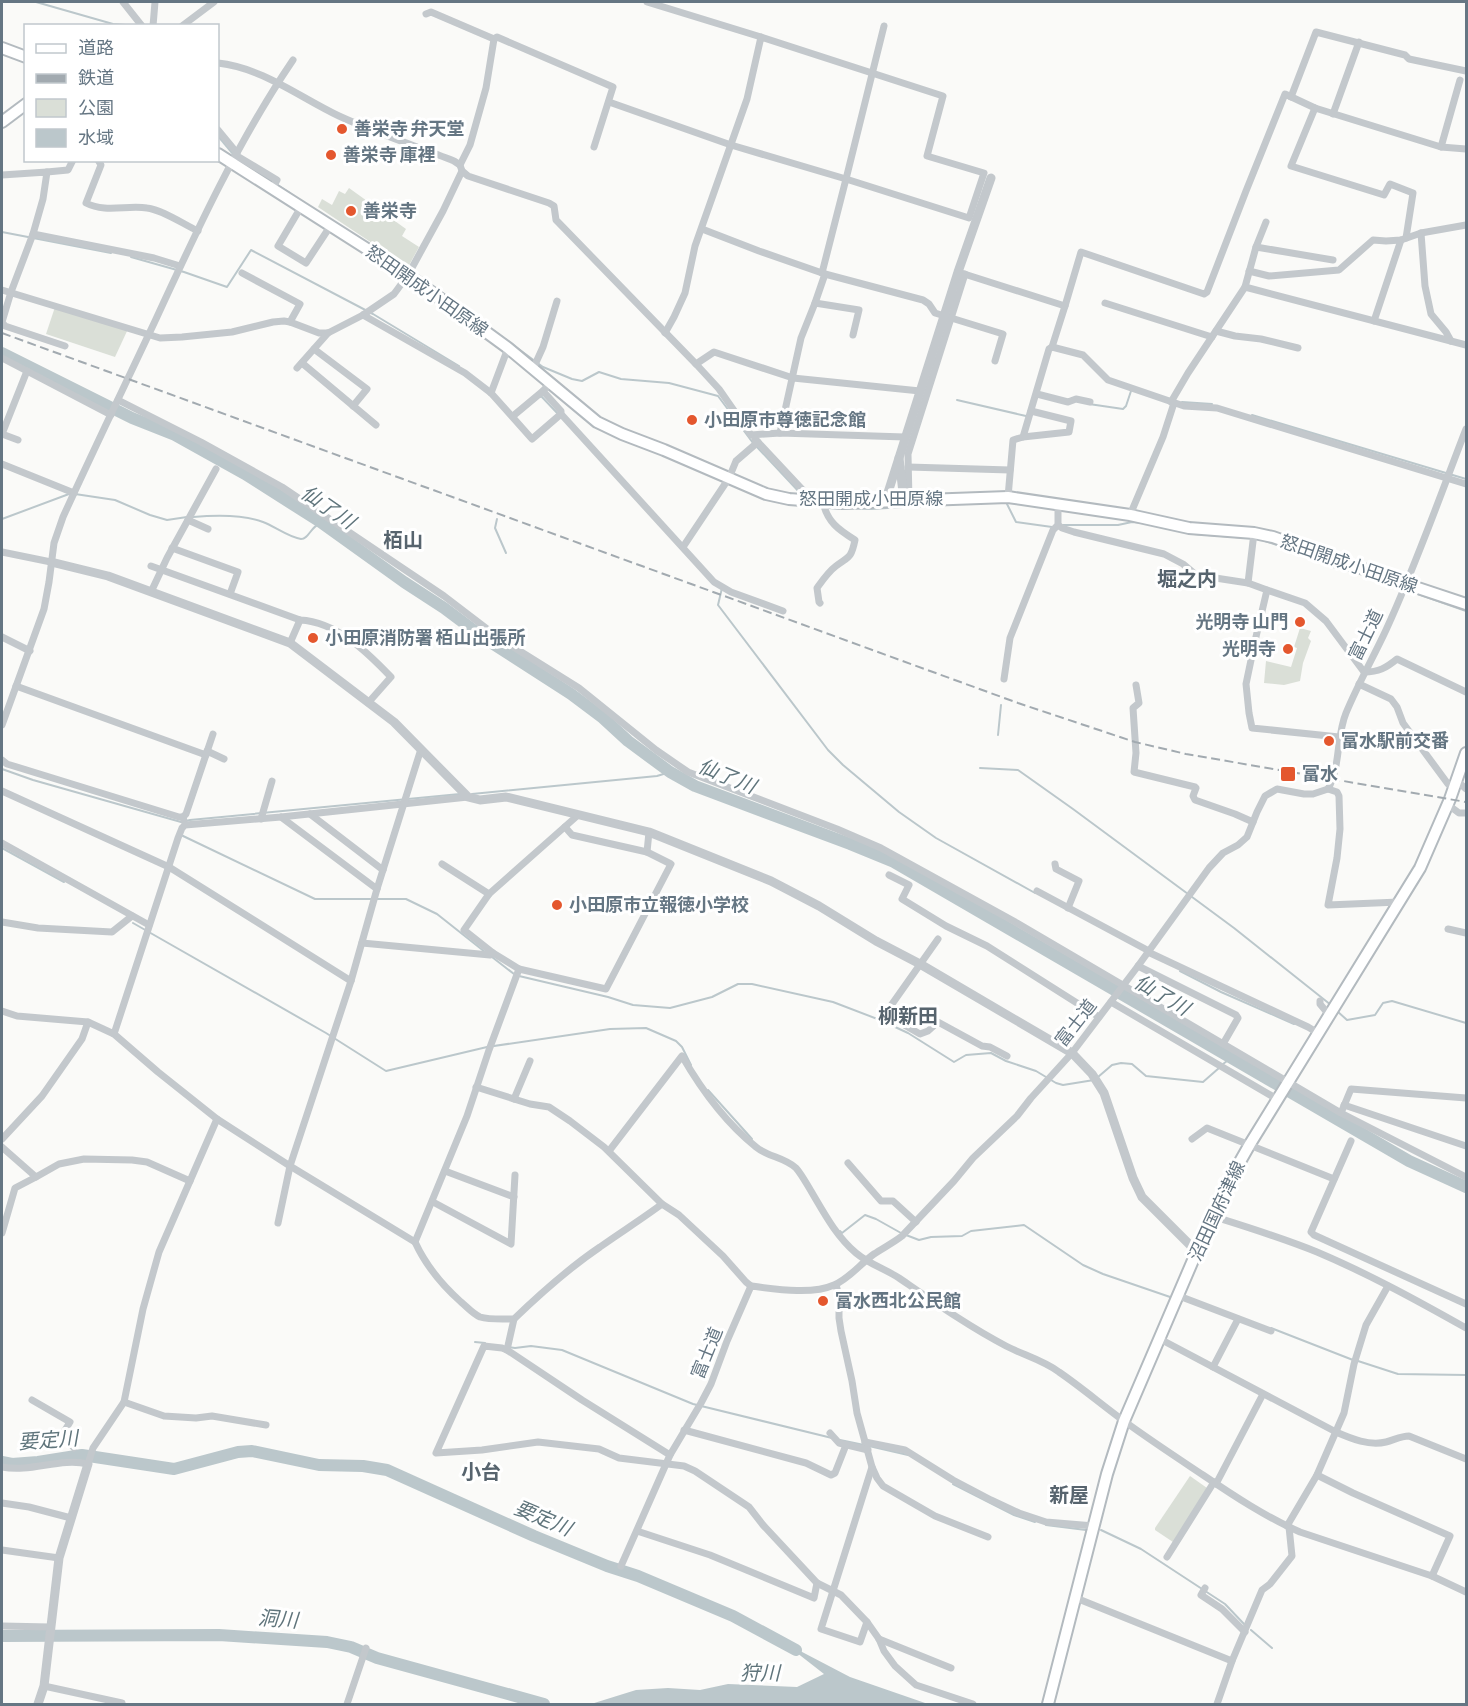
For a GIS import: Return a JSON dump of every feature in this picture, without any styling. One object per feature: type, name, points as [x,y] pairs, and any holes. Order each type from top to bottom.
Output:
[{"type":"main road","points":[[2,48],[24,56]]},
{"type":"main road","points":[[2,122],[24,106]]},
{"type":"main road","name":"怒田開成小田原線","points":[[219,154],[235,157],[272,189],[408,275],[508,348],[533,369],[546,387],[604,426],[774,496],[813,502],[885,502],[1008,497],[1130,516],[1189,528],[1274,537],[1405,588],[1467,604]]},
{"type":"main road","name":"沼田国府津線","points":[[1048,1704],[1107,1474],[1124,1421],[1179,1296],[1196,1251],[1229,1181],[1250,1144],[1420,868],[1467,753]]},
{"type":"street","points":[[123,2],[140,24]]},
{"type":"street","points":[[153,24],[155,2]]},
{"type":"street","points":[[185,24],[214,2]]},
{"type":"street","points":[[609,102],[731,145],[969,218],[984,173],[927,156],[943,96],[647,2]]},
{"type":"street","points":[[426,14],[431,12],[613,87],[594,147]]},
{"type":"street","points":[[780,433],[801,338],[824,273],[884,26]]},
{"type":"street","points":[[1291,97],[1316,32],[1405,55],[1409,59],[1467,71]]},
{"type":"street","points":[[665,333],[685,293],[695,246],[747,99],[761,37]]},
{"type":"street","points":[[376,425],[299,366],[328,333],[363,315],[394,294],[408,275],[443,211],[470,145],[486,88],[494,39]]},
{"type":"street","points":[[1333,114],[1359,42]]},
{"type":"street","points":[[2,725],[44,609],[57,533],[69,503],[180,266],[235,157],[293,60]]},
{"type":"street","points":[[219,63],[254,71],[338,115],[454,161],[468,176],[554,206],[558,222],[719,389],[751,435],[839,530],[855,540],[849,558],[834,567],[817,588],[820,603]]},
{"type":"street","points":[[1441,147],[1460,80]]},
{"type":"street","points":[[1023,437],[1081,252],[1204,294],[1285,94],[1315,108],[1441,147],[1467,149]]},
{"type":"street","points":[[1315,108],[1291,166],[1384,195],[1390,184],[1413,193],[1404,239],[1374,321]]},
{"type":"street","points":[[219,132],[235,157]]},
{"type":"street","points":[[2,175],[68,170],[72,162]]},
{"type":"street","points":[[99,162],[100,165],[86,203],[102,208],[145,207],[153,209],[198,231]]},
{"type":"street","points":[[47,172],[43,199],[33,234],[2,319],[3,324],[65,346]]},
{"type":"street","points":[[906,501],[908,454],[947,317],[991,178]]},
{"type":"street","points":[[301,207],[278,246],[306,263],[331,225]]},
{"type":"street","points":[[1130,516],[1163,437],[1173,402],[1245,286],[1266,222]]},
{"type":"street","points":[[1249,272],[1269,276],[1339,270],[1373,240],[1404,239],[1421,233],[1467,225]]},
{"type":"street","points":[[702,229],[824,273],[923,300],[935,313],[1003,334],[995,361]]},
{"type":"street","points":[[1421,233],[1425,286],[1431,314],[1451,341]]},
{"type":"street","points":[[33,234],[154,258],[180,266]]},
{"type":"street","points":[[1256,247],[1333,260]]},
{"type":"street","points":[[242,273],[300,304],[290,322]]},
{"type":"street","points":[[961,273],[1065,306]]},
{"type":"street","points":[[1245,286],[1467,345]]},
{"type":"street","points":[[2,290],[160,338],[231,332],[273,322],[290,322],[319,333],[328,333]]},
{"type":"street","points":[[533,369],[543,347],[557,301]]},
{"type":"street","points":[[815,303],[859,310],[853,335]]},
{"type":"street","points":[[1105,303],[1214,334],[1261,339],[1298,348]]},
{"type":"street","points":[[363,315],[465,374],[491,393],[532,439],[561,414]]},
{"type":"street","points":[[885,502],[920,390],[947,317]]},
{"type":"street","points":[[1052,347],[1083,355],[1107,380],[1184,406],[1217,408],[1448,476],[1467,484]]},
{"type":"street","points":[[491,393],[508,348]]},
{"type":"street","points":[[314,349],[367,389],[353,406]]},
{"type":"street","points":[[696,364],[714,352],[793,378],[920,390]]},
{"type":"street","points":[[2,358],[111,415]]},
{"type":"street","points":[[18,440],[2,434],[27,371]]},
{"type":"street","points":[[513,416],[546,387],[561,414],[714,582],[731,592],[783,611]]},
{"type":"street","points":[[1037,394],[1068,402],[1076,399],[1089,402]]},
{"type":"street","points":[[117,401],[201,442],[282,487],[444,596],[499,638],[579,688],[656,750],[688,772],[872,843],[1017,923],[1341,1113],[1467,1177]]},
{"type":"street","points":[[1008,497],[1013,440],[1069,432],[1071,421],[1031,411]]},
{"type":"street","name":"富士道","points":[[621,1566],[670,1455],[711,1384],[727,1341],[752,1286],[792,1291],[824,1289],[836,1285],[875,1253],[904,1234],[973,1158],[1017,1116],[1072,1053],[1189,895],[1223,853],[1243,842],[1247,837],[1265,796],[1277,789],[1313,794],[1328,789],[1333,780],[1339,737],[1345,716],[1405,588],[1467,429]]},
{"type":"street","points":[[751,435],[780,433],[905,437]]},
{"type":"street","points":[[683,547],[729,478],[736,461],[758,442]]},
{"type":"street","points":[[899,455],[906,501]]},
{"type":"street","points":[[2,464],[74,493]]},
{"type":"street","points":[[908,467],[1010,470]]},
{"type":"street","points":[[151,592],[172,548],[216,469]]},
{"type":"street","points":[[1004,679],[1010,638],[1053,530],[1058,525],[1058,505]]},
{"type":"street","points":[[189,518],[208,529]]},
{"type":"street","points":[[1058,525],[1074,532],[1164,554],[1183,564],[1196,575],[1248,583],[1305,603],[1326,621],[1364,672],[1375,672],[1397,659],[1467,692]]},
{"type":"street","points":[[1248,583],[1254,536]]},
{"type":"street","points":[[172,548],[238,572],[230,594]]},
{"type":"street","points":[[2,552],[108,576],[291,643],[394,722],[465,794],[480,800],[506,797],[649,832],[796,893],[876,941],[920,964],[1072,1053],[1095,1078],[1104,1093],[1133,1178],[1142,1197],[1196,1251]]},
{"type":"street","points":[[151,566],[339,633],[363,649],[391,677],[368,703]]},
{"type":"street","points":[[1267,590],[1246,684],[1252,728],[1339,737]]},
{"type":"street","points":[[291,643],[300,620]]},
{"type":"street","points":[[2,637],[30,651]]},
{"type":"street","points":[[1359,684],[1391,699],[1404,723],[1448,784],[1456,783],[1467,789]]},
{"type":"street","points":[[1136,685],[1139,703],[1134,708],[1136,753],[1134,772],[1195,786],[1193,796],[1195,800],[1253,822]]},
{"type":"street","points":[[16,686],[224,759]]},
{"type":"street","points":[[114,1034],[213,734]]},
{"type":"street","points":[[278,1222],[290,1166],[351,981],[421,749]]},
{"type":"street","points":[[2,760],[7,764],[179,817],[184,823]]},
{"type":"street","points":[[261,819],[272,781]]},
{"type":"street","points":[[1328,789],[1339,796],[1340,829],[1328,905],[1400,902]]},
{"type":"street","points":[[2,791],[169,867],[351,981]]},
{"type":"street","points":[[184,823],[281,817],[404,804],[465,794]]},
{"type":"street","points":[[1447,804],[1459,813],[1467,813]]},
{"type":"street","points":[[310,814],[383,870]]},
{"type":"street","points":[[565,827],[572,835],[647,852],[671,864],[606,989],[519,969],[464,930],[489,894],[577,816]]},
{"type":"street","points":[[281,817],[377,890]]},
{"type":"street","points":[[647,852],[649,832]]},
{"type":"street","points":[[2,843],[149,925]]},
{"type":"street","points":[[442,864],[489,894]]},
{"type":"street","points":[[1055,864],[1056,869],[1079,881],[1068,908]]},
{"type":"street","points":[[889,875],[909,885],[902,899],[946,926],[987,946],[1099,1017]]},
{"type":"street","points":[[1036,891],[1147,953],[1318,1033]]},
{"type":"street","points":[[2,922],[38,928],[112,932],[132,915]]},
{"type":"street","points":[[1448,928],[1467,933]]},
{"type":"street","points":[[938,939],[885,1014],[920,1034],[928,1031],[938,1022],[982,1046],[990,1047],[1007,1056]]},
{"type":"street","points":[[362,943],[490,955],[493,952]]},
{"type":"street","points":[[1138,966],[1238,1016],[1223,1044]]},
{"type":"street","points":[[415,1242],[467,1116],[519,969]]},
{"type":"street","points":[[1320,1001],[1320,1004],[1333,1011]]},
{"type":"street","points":[[1111,1002],[1278,1098]]},
{"type":"street","points":[[2,1011],[17,1016],[88,1022],[114,1034],[217,1119],[415,1242],[435,1275],[475,1314],[482,1317],[514,1319]]},
{"type":"street","points":[[2,1139],[42,1096],[82,1039],[88,1022]]},
{"type":"street","points":[[609,1151],[682,1056],[703,1089],[742,1133],[760,1150],[780,1158],[796,1169],[844,1242],[866,1260],[896,1276],[985,1334],[1056,1370],[1124,1421],[1215,1483],[1288,1527],[1300,1533],[1432,1576],[1467,1592]]},
{"type":"street","points":[[514,1099],[530,1061]]},
{"type":"street","points":[[476,1087],[530,1104],[549,1107],[570,1121],[609,1151],[662,1204],[679,1215],[752,1286]]},
{"type":"street","points":[[1341,1113],[1351,1089],[1466,1097]]},
{"type":"street","points":[[1344,1106],[1467,1146]]},
{"type":"street","points":[[38,1704],[44,1686],[58,1558],[93,1448],[124,1402],[143,1309],[159,1252],[217,1119]]},
{"type":"street","points":[[1192,1138],[1207,1128],[1334,1179]]},
{"type":"street","points":[[1351,1141],[1311,1232],[1467,1304]]},
{"type":"street","points":[[2,1147],[36,1177]]},
{"type":"street","points":[[2,1232],[15,1188],[59,1164],[84,1159],[132,1160],[147,1162],[189,1181]]},
{"type":"street","points":[[848,1163],[881,1201],[893,1201],[916,1222]]},
{"type":"street","points":[[445,1171],[514,1197]]},
{"type":"street","points":[[433,1202],[511,1244],[515,1175]]},
{"type":"street","points":[[507,1350],[514,1319],[555,1281],[662,1204]]},
{"type":"street","points":[[1212,1216],[1320,1253],[1467,1328]]},
{"type":"street","points":[[1320,1253],[1328,1241]]},
{"type":"street","points":[[836,1285],[841,1331],[856,1413],[872,1467],[883,1486],[935,1516],[988,1537]]},
{"type":"street","points":[[1217,1704],[1232,1661],[1262,1590],[1270,1584],[1292,1556],[1288,1527],[1317,1476],[1347,1406],[1354,1364],[1366,1325],[1388,1286]]},
{"type":"street","points":[[1179,1296],[1271,1331]]},
{"type":"street","points":[[1213,1367],[1238,1319]]},
{"type":"street","points":[[1160,1339],[1336,1432],[1366,1443],[1382,1443],[1409,1436],[1467,1459]]},
{"type":"street","points":[[670,1455],[507,1350],[484,1346],[436,1453],[482,1450],[538,1442],[599,1449],[620,1458],[684,1466],[695,1471],[749,1506],[763,1525],[818,1583],[841,1595],[867,1622],[896,1666],[916,1685],[973,1704]]},
{"type":"street","points":[[1167,1557],[1215,1483],[1263,1394]]},
{"type":"street","points":[[32,1400],[70,1422],[62,1435],[74,1448]]},
{"type":"street","points":[[124,1402],[164,1416],[196,1418],[212,1416],[266,1425]]},
{"type":"street","points":[[684,1430],[806,1463],[831,1475],[835,1473],[846,1445]]},
{"type":"street","points":[[830,1433],[839,1443],[868,1450]]},
{"type":"street","points":[[865,1442],[905,1450],[953,1480],[1019,1513],[1046,1522],[1094,1526]]},
{"type":"street","points":[[2,1467],[24,1468],[77,1461],[88,1464]]},
{"type":"street","points":[[867,1622],[860,1642],[821,1629],[872,1467]]},
{"type":"street","points":[[1317,1476],[1450,1536],[1432,1576]]},
{"type":"street","points":[[2,1503],[71,1518]]},
{"type":"street","points":[[637,1531],[691,1548],[813,1598],[818,1583]]},
{"type":"street","points":[[2,1550],[58,1558]]},
{"type":"street","points":[[1204,1591],[1201,1595],[1222,1608],[1245,1632]]},
{"type":"street","points":[[1076,1598],[1232,1661]]},
{"type":"street","points":[[2,1626],[50,1627]]},
{"type":"street","points":[[879,1639],[951,1668]]},
{"type":"street","points":[[347,1704],[366,1648]]},
{"type":"street","points":[[44,1686],[122,1702]]},
{"type":"green space","points":[[349,188],[406,229],[402,236],[419,247],[408,267],[318,207],[322,199],[332,205],[339,191],[345,194]]},
{"type":"green space","points":[[55,307],[128,329],[115,357],[46,334]]},
{"type":"green space","points":[[1300,628],[1311,631],[1308,638],[1311,641],[1303,663],[1300,681],[1284,685],[1264,683],[1266,661],[1291,667]]},
{"type":"green space","points":[[1190,1476],[1207,1488],[1173,1542],[1155,1528]]},
{"type":"water","points":[[783,1642],[850,1677],[928,1704],[591,1704],[636,1690],[668,1688],[700,1690],[728,1684],[797,1687],[824,1674]]},
{"type":"waterway","points":[[36,2],[113,24]]},
{"type":"waterway","points":[[219,137],[233,154]]},
{"type":"waterway","points":[[244,164],[290,193]]},
{"type":"waterway","points":[[2,232],[111,253]]},
{"type":"waterway","points":[[131,257],[227,287],[251,250],[373,314],[459,366]]},
{"type":"waterway","points":[[423,279],[543,367],[572,379],[582,381],[599,372],[621,379],[669,383],[718,396],[753,443]]},
{"type":"waterway","name":"仙了川","points":[[2,353],[132,418],[175,435],[245,474],[319,521],[484,638],[571,694],[670,772],[695,786],[894,862],[1409,1161],[1466,1187]]},
{"type":"waterway","points":[[1089,404],[1123,409],[1131,391]]},
{"type":"waterway","points":[[540,397],[559,415]]},
{"type":"waterway","points":[[957,400],[1026,416]]},
{"type":"waterway","points":[[1182,402],[1212,404]]},
{"type":"waterway","points":[[1252,415],[1466,479]]},
{"type":"waterway","points":[[757,447],[802,495]]},
{"type":"waterway","points":[[2,519],[69,494]]},
{"type":"waterway","points":[[75,494],[115,500],[167,520],[187,517]]},
{"type":"waterway","points":[[1004,502],[1016,522],[1052,527]]},
{"type":"waterway","points":[[845,508],[871,509],[956,504]]},
{"type":"waterway","points":[[193,517],[237,516],[263,522],[301,539],[321,523]]},
{"type":"waterway","points":[[497,519],[495,528],[506,553]]},
{"type":"waterway","points":[[1063,525],[1144,523]]},
{"type":"waterway","points":[[1194,534],[1248,538]]},
{"type":"waterway","points":[[1265,541],[1307,555],[1336,568],[1356,572]]},
{"type":"waterway","points":[[1361,574],[1466,611]]},
{"type":"waterway","points":[[722,588],[718,605],[828,750],[843,765],[899,812],[936,838],[1035,893]]},
{"type":"waterway","points":[[998,735],[1001,705]]},
{"type":"waterway","points":[[980,768],[1018,770],[1234,928],[1331,1005]]},
{"type":"waterway","points":[[2,769],[181,822],[460,794]]},
{"type":"waterway","points":[[472,794],[657,776],[670,772]]},
{"type":"waterway","points":[[181,835],[315,899],[406,899],[437,914],[485,952]]},
{"type":"waterway","points":[[2,848],[64,882]]},
{"type":"waterway","points":[[133,923],[326,1033],[386,1071],[487,1047],[610,1029],[646,1028],[676,1041],[682,1047],[691,1065]]},
{"type":"waterway","points":[[492,957],[514,974]]},
{"type":"waterway","points":[[1180,971],[1294,1024]]},
{"type":"waterway","points":[[519,976],[633,1005],[670,1008],[712,997],[738,984],[752,984],[833,1002],[880,1020],[908,1033],[954,1062],[966,1055],[991,1053],[1006,1061],[1036,1071],[1063,1085],[1094,1080]]},
{"type":"waterway","points":[[1337,1011],[1347,1020],[1375,1015],[1383,1003],[1392,1001],[1466,1023]]},
{"type":"waterway","points":[[1223,1064],[1231,1058]]},
{"type":"waterway","points":[[1098,1077],[1112,1065],[1121,1063],[1132,1064],[1146,1076],[1203,1082],[1219,1068]]},
{"type":"waterway","points":[[708,1090],[752,1139]]},
{"type":"waterway","points":[[840,1231],[842,1233],[865,1215],[901,1233]]},
{"type":"waterway","points":[[906,1235],[919,1240],[931,1237],[962,1236],[971,1231],[1024,1225],[1083,1265],[1173,1298]]},
{"type":"waterway","points":[[1271,1328],[1353,1360]]},
{"type":"waterway","points":[[475,1342],[485,1343]]},
{"type":"waterway","points":[[508,1347],[531,1346],[562,1350],[693,1404],[832,1438]]},
{"type":"waterway","points":[[1358,1361],[1398,1374],[1466,1375]]},
{"type":"waterway","points":[[840,1440],[864,1445]]},
{"type":"waterway","points":[[869,1446],[908,1455]]},
{"type":"waterway","name":"要定川","points":[[2,1462],[12,1464],[38,1462],[82,1455],[174,1469],[238,1452],[252,1451],[319,1465],[363,1466],[387,1470],[534,1536],[733,1616],[796,1650]]},
{"type":"waterway","points":[[953,1484],[1014,1515],[1035,1522]]},
{"type":"waterway","points":[[1046,1525],[1086,1530]]},
{"type":"waterway","points":[[1101,1530],[1141,1549],[1225,1604],[1244,1624]]},
{"type":"waterway","points":[[1251,1630],[1272,1648]]},
{"type":"waterway","name":"洞川","points":[[2,1636],[219,1635],[327,1642],[544,1704]]},
{"type":"railway","points":[[2,333],[1018,703],[1135,742],[1186,754],[1466,802]]},
{"type":"place","name":"善栄寺 弁天堂","points":[[342,129]]},
{"type":"place","name":"善栄寺 庫裡","points":[[331,155]]},
{"type":"place","name":"善栄寺","points":[[351,211]]},
{"type":"place","name":"小田原市尊徳記念館","points":[[692,420]]},
{"type":"place","name":"光明寺 山門","points":[[1300,622]]},
{"type":"place","name":"小田原消防署 栢山出張所","points":[[313,638]]},
{"type":"place","name":"光明寺","points":[[1288,649]]},
{"type":"place","name":"富水駅前交番","points":[[1329,741]]},
{"type":"place","name":"富水","points":[[1288,774]]},
{"type":"place","name":"小田原市立報徳小学校","points":[[557,905]]},
{"type":"place","name":"富水西北公民館","points":[[823,1301]]},
{"type":"district","name":"栢山","points":[[403,540]]},
{"type":"district","name":"堀之内","points":[[1187,579]]},
{"type":"district","name":"柳新田","points":[[908,1016]]},
{"type":"district","name":"小台","points":[[481,1472]]},
{"type":"district","name":"新屋","points":[[1069,1495]]},
{"type":"water label","name":"狩川","points":[[760,1673]]}]
